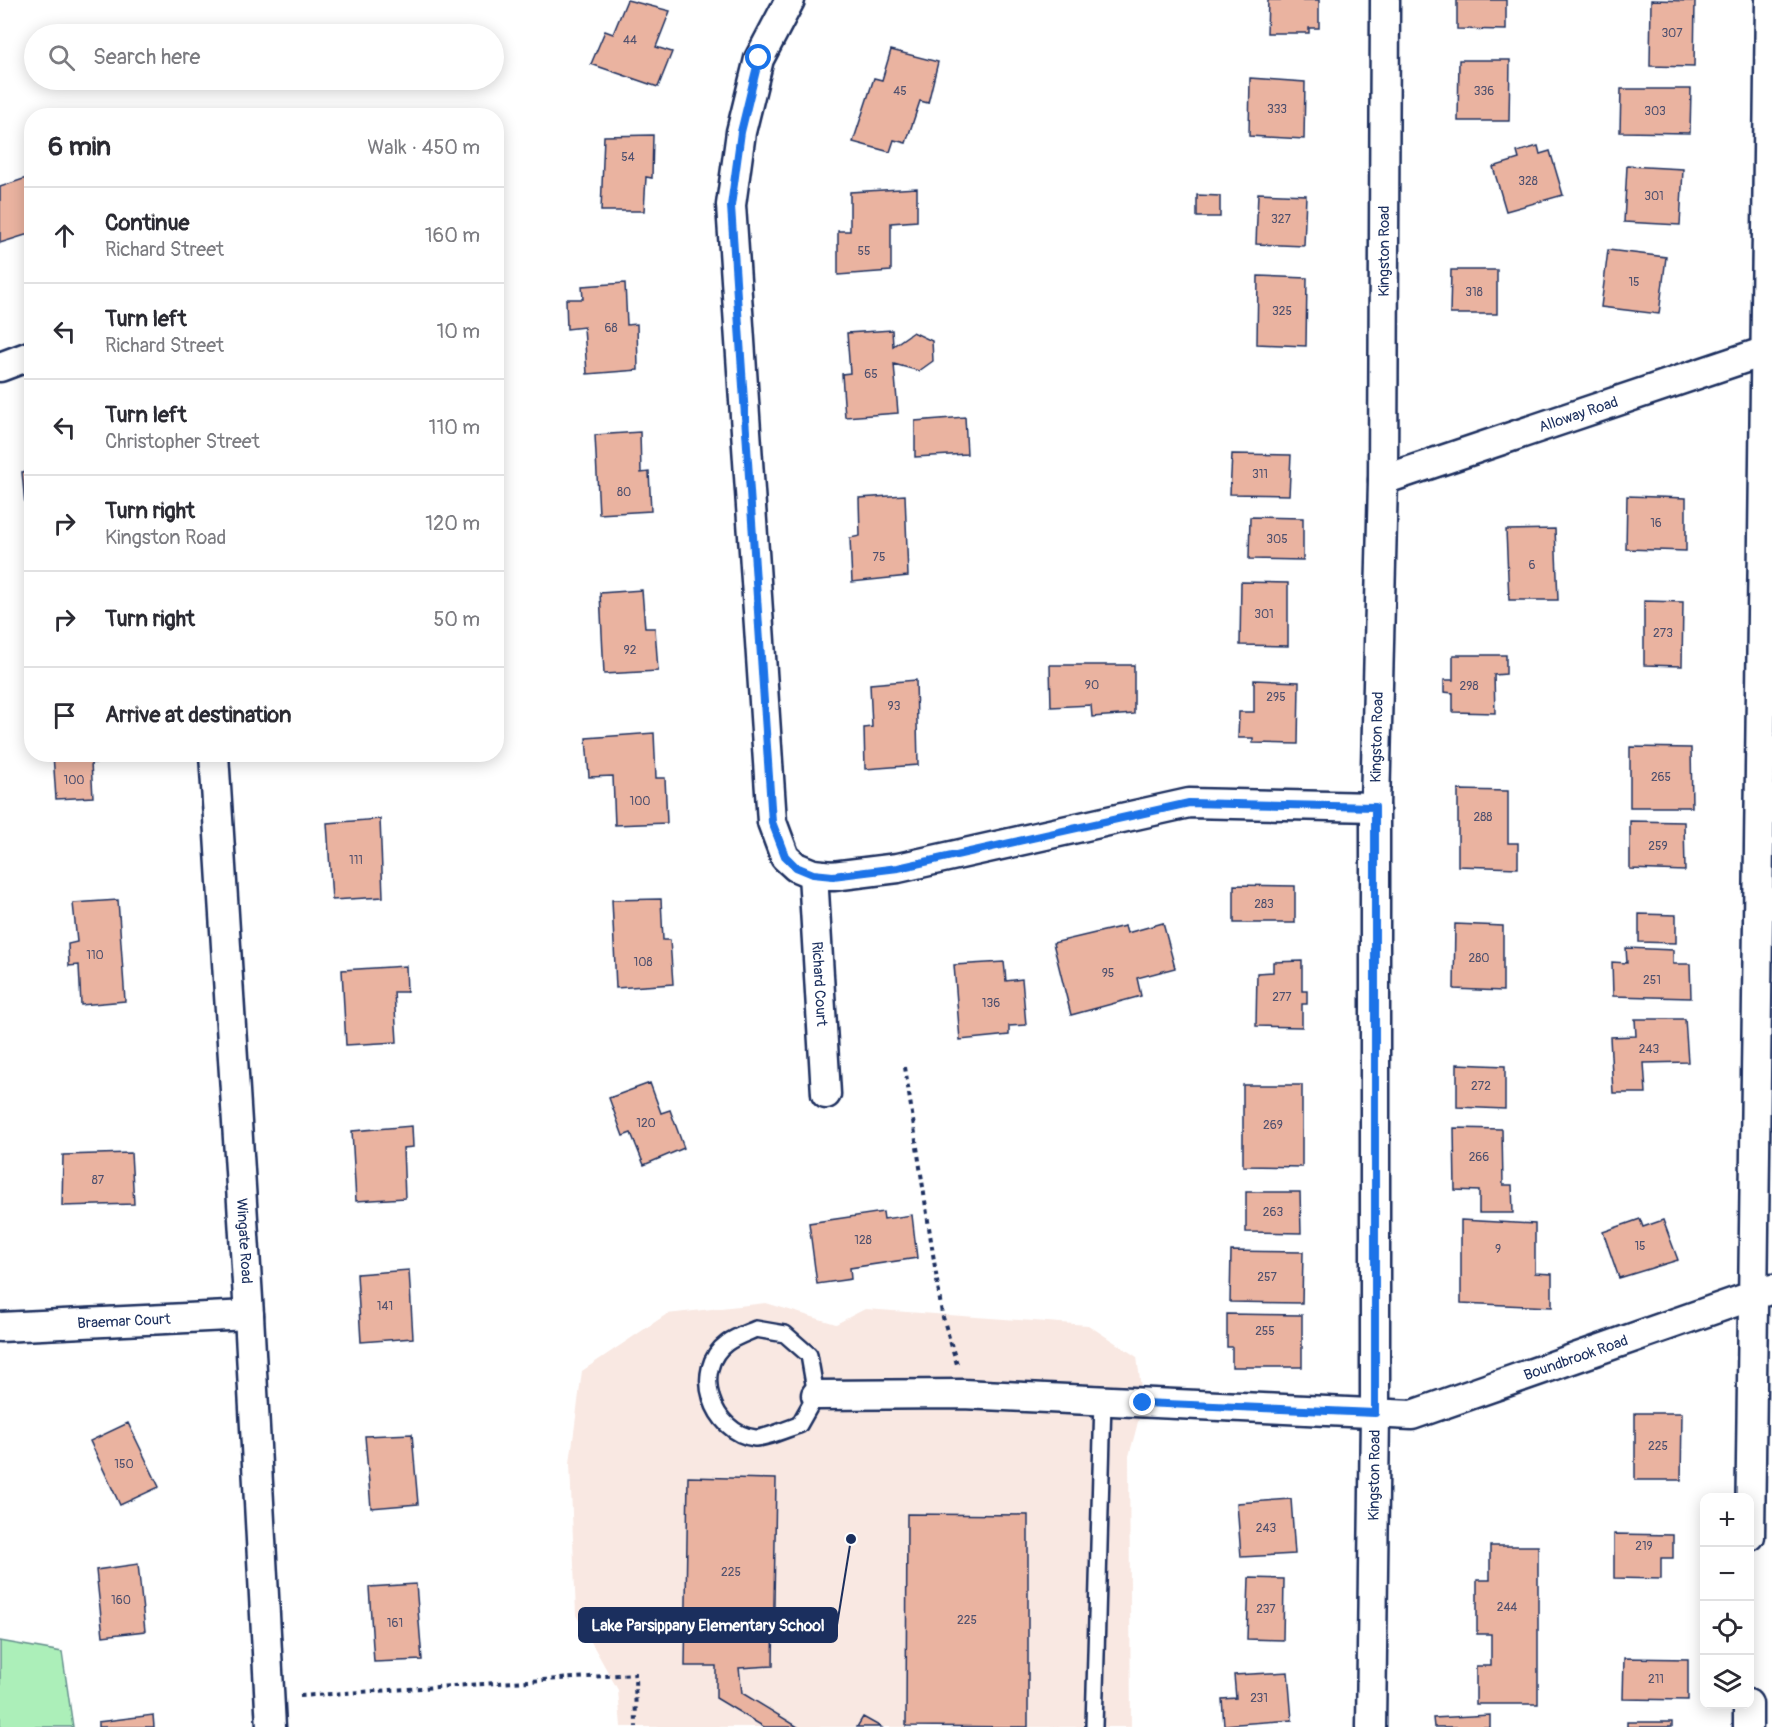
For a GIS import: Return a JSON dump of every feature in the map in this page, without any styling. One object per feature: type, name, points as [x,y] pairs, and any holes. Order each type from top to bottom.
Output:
[{"type":"street","points":[[790,0],[759,58],[741,132],[731,206],[772,822],[785,856],[796,867],[813,874],[833,876],[898,868],[1189,803],[1375,807]]},
{"type":"street","name":"Kingston Road","points":[[1371,1727],[1375,1413],[1375,807],[1383,480],[1385,0]]},
{"type":"street","points":[[1751,1493],[1762,1293],[1770,0]]},
{"type":"street","name":"Alloway Road","points":[[1383,480],[1769,350]]},
{"type":"street","points":[[0,367],[24,358]]},
{"type":"street","name":"Wingate Road","points":[[214,762],[249,1315],[271,1727]]},
{"type":"street","name":"Richard Court","points":[[813,874],[826,1094]]},
{"type":"street","name":"Boundbrook Road","points":[[816,1395],[962,1394],[1412,1415],[1762,1293]]},
{"type":"street","name":"Braemar Court","points":[[0,1327],[249,1315]]},
{"type":"street","points":[[1748,1709],[1748,1727]]},
{"type":"lane","points":[[756,1329],[785,1334],[809,1354],[816,1395],[799,1425],[756,1438],[732,1429],[716,1412],[708,1385],[713,1360],[727,1343],[756,1329]]},
{"type":"lane","points":[[1094,1727],[1103,1401]]},
{"type":"path","points":[[905,1067],[942,1314],[956,1360],[962,1394]]},
{"type":"path","points":[[269,1698],[635,1674],[636,1727]]},
{"type":"shaded area","points":[[766,1303],[836,1324],[865,1309],[1088,1325],[1137,1357],[1143,1403],[1129,1456],[1131,1727],[621,1727],[618,1690],[576,1615],[570,1463],[582,1371],[667,1314]]},
{"type":"green space","points":[[0,1641],[62,1652],[73,1727],[0,1727]]},
{"type":"building","points":[[627,0],[670,11],[656,47],[672,52],[658,87],[591,64],[605,31],[613,34]]},
{"type":"building","points":[[1268,0],[1319,0],[1319,28],[1309,28],[1309,33],[1267,33]]},
{"type":"building","points":[[1457,0],[1506,0],[1506,30],[1457,29]]},
{"type":"building","points":[[1651,0],[1695,1],[1694,67],[1650,66]]},
{"type":"building","points":[[891,50],[938,62],[928,103],[920,101],[906,143],[894,140],[890,152],[853,142],[874,78],[882,80]]},
{"type":"building","points":[[1459,60],[1510,60],[1509,121],[1458,121]]},
{"type":"building","points":[[1250,78],[1305,82],[1304,139],[1249,136]]},
{"type":"building","points":[[1621,89],[1691,89],[1690,133],[1620,132]]},
{"type":"building","points":[[653,135],[652,178],[646,177],[644,211],[601,211],[604,136]]},
{"type":"building","points":[[1538,146],[1540,154],[1550,151],[1563,195],[1506,211],[1493,167],[1519,159],[1517,152]]},
{"type":"building","points":[[1627,166],[1683,169],[1680,225],[1624,222]]},
{"type":"building","points":[[24,179],[24,236],[0,243],[0,187]]},
{"type":"building","points":[[917,188],[917,221],[891,223],[891,271],[838,275],[838,231],[850,231],[850,192]]},
{"type":"building","points":[[1258,193],[1306,195],[1304,246],[1256,244]]},
{"type":"building","points":[[1197,195],[1220,196],[1220,217],[1197,217]]},
{"type":"building","points":[[1608,250],[1666,257],[1659,314],[1601,307]]},
{"type":"building","points":[[1451,270],[1497,270],[1497,314],[1450,314]]},
{"type":"building","points":[[1258,276],[1307,278],[1306,346],[1257,344]]},
{"type":"building","points":[[625,283],[627,325],[637,324],[638,370],[587,374],[584,327],[567,329],[566,299],[583,299],[582,286]]},
{"type":"building","points":[[892,330],[893,346],[913,332],[932,341],[933,361],[919,371],[894,364],[898,413],[845,417],[842,374],[850,373],[847,333]]},
{"type":"building","points":[[965,417],[967,454],[915,457],[915,421]]},
{"type":"building","points":[[640,432],[641,473],[649,472],[651,511],[599,514],[595,435]]},
{"type":"building","points":[[1232,454],[1291,455],[1289,495],[1230,494]]},
{"type":"building","points":[[905,495],[908,576],[852,582],[850,538],[860,536],[859,498]]},
{"type":"building","points":[[1627,496],[1686,498],[1686,551],[1626,549]]},
{"type":"building","points":[[1250,517],[1303,518],[1303,560],[1249,559]]},
{"type":"building","points":[[1555,529],[1558,600],[1509,600],[1506,530]]},
{"type":"building","points":[[1241,582],[1288,583],[1288,646],[1240,645]]},
{"type":"building","points":[[642,590],[645,628],[655,628],[658,671],[604,674],[600,593]]},
{"type":"building","points":[[1644,601],[1683,602],[1682,666],[1644,665]]},
{"type":"building","points":[[1453,655],[1506,655],[1506,674],[1494,675],[1495,713],[1453,712],[1453,693],[1444,692],[1444,680],[1453,680]]},
{"type":"building","points":[[1050,665],[1134,665],[1134,714],[1092,717],[1091,705],[1051,707]]},
{"type":"building","points":[[916,680],[918,765],[865,769],[864,728],[872,727],[870,684]]},
{"type":"building","points":[[1254,680],[1299,682],[1298,744],[1253,743],[1253,738],[1238,738],[1239,712],[1254,712]]},
{"type":"building","points":[[654,733],[656,778],[665,778],[667,823],[615,825],[613,776],[589,777],[586,738]]},
{"type":"building","points":[[1630,747],[1691,748],[1692,807],[1630,807]]},
{"type":"building","points":[[54,762],[101,762],[91,763],[93,797],[56,799]]},
{"type":"building","points":[[1458,790],[1508,791],[1508,843],[1518,843],[1518,868],[1458,866]]},
{"type":"building","points":[[380,819],[383,897],[332,900],[327,823]]},
{"type":"building","points":[[1630,821],[1684,822],[1685,871],[1630,869]]},
{"type":"building","points":[[1234,885],[1295,886],[1295,923],[1234,923]]},
{"type":"building","points":[[661,899],[663,940],[670,940],[673,984],[616,988],[612,900]]},
{"type":"building","points":[[118,900],[125,1001],[81,1005],[79,965],[69,966],[68,944],[77,942],[73,903]]},
{"type":"building","points":[[1639,914],[1676,915],[1676,943],[1639,942]]},
{"type":"building","points":[[1163,923],[1175,968],[1137,978],[1141,996],[1071,1015],[1053,943],[1125,926],[1127,933]]},
{"type":"building","points":[[1455,924],[1503,926],[1503,991],[1454,989]]},
{"type":"building","points":[[1626,948],[1673,950],[1673,964],[1690,964],[1691,998],[1613,996],[1612,962],[1627,963]]},
{"type":"building","points":[[1302,961],[1302,991],[1307,991],[1307,1004],[1302,1004],[1302,1027],[1256,1026],[1257,973],[1273,972],[1273,962]]},
{"type":"building","points":[[1004,962],[1006,981],[1022,979],[1026,1025],[1009,1026],[1009,1035],[960,1040],[954,965]]},
{"type":"building","points":[[406,966],[407,992],[394,992],[397,1042],[346,1045],[342,970]]},
{"type":"building","points":[[1635,1019],[1685,1019],[1688,1062],[1644,1063],[1646,1093],[1613,1093],[1610,1037],[1636,1036]]},
{"type":"building","points":[[1457,1064],[1505,1066],[1505,1109],[1457,1107]]},
{"type":"building","points":[[650,1083],[661,1113],[670,1110],[684,1148],[644,1165],[631,1133],[623,1136],[609,1098]]},
{"type":"building","points":[[1243,1085],[1302,1085],[1302,1167],[1243,1166]]},
{"type":"building","points":[[412,1126],[413,1147],[403,1148],[405,1198],[356,1201],[352,1131]]},
{"type":"building","points":[[1454,1128],[1502,1129],[1503,1185],[1512,1185],[1513,1213],[1479,1213],[1479,1191],[1455,1190]]},
{"type":"building","points":[[131,1153],[134,1204],[62,1206],[63,1155]]},
{"type":"building","points":[[1246,1192],[1300,1192],[1301,1233],[1246,1232]]},
{"type":"building","points":[[883,1212],[884,1219],[912,1215],[917,1258],[850,1268],[851,1279],[817,1284],[809,1223]]},
{"type":"building","points":[[1640,1219],[1643,1227],[1663,1220],[1678,1260],[1619,1278],[1603,1232]]},
{"type":"building","points":[[1461,1220],[1535,1224],[1535,1273],[1552,1274],[1552,1307],[1461,1303]]},
{"type":"building","points":[[1231,1251],[1303,1252],[1302,1303],[1230,1302]]},
{"type":"building","points":[[409,1270],[413,1338],[361,1342],[357,1274]]},
{"type":"building","points":[[1227,1314],[1302,1315],[1302,1367],[1232,1367],[1232,1347],[1227,1347]]},
{"type":"building","points":[[1635,1413],[1682,1413],[1681,1480],[1635,1480]]},
{"type":"building","points":[[128,1423],[159,1487],[120,1505],[90,1441]]},
{"type":"building","points":[[412,1434],[418,1504],[371,1508],[365,1436]]},
{"type":"building","points":[[688,1477],[776,1479],[773,1666],[739,1668],[742,1693],[798,1727],[764,1727],[716,1698],[716,1666],[685,1666]]},
{"type":"building","points":[[1291,1499],[1295,1554],[1241,1557],[1237,1503]]},
{"type":"building","points":[[907,1514],[1028,1515],[1028,1727],[906,1726]]},
{"type":"building","points":[[1614,1534],[1673,1535],[1673,1558],[1661,1558],[1661,1579],[1614,1578]]},
{"type":"building","points":[[1490,1546],[1538,1546],[1538,1704],[1476,1704],[1476,1666],[1491,1666],[1491,1634],[1477,1634],[1477,1580],[1490,1580]]},
{"type":"building","points":[[138,1564],[145,1631],[103,1636],[96,1570]]},
{"type":"building","points":[[1249,1578],[1284,1579],[1283,1640],[1247,1639]]},
{"type":"building","points":[[416,1584],[422,1660],[374,1662],[369,1587]]},
{"type":"building","points":[[1624,1658],[1688,1659],[1688,1700],[1623,1699]]},
{"type":"building","points":[[1288,1672],[1292,1720],[1224,1725],[1222,1699],[1236,1698],[1234,1675]]},
{"type":"building","points":[[153,1715],[154,1727],[98,1727],[98,1722]]},
{"type":"building","points":[[1490,1715],[1490,1727],[1434,1727],[1433,1718]]},
{"type":"building","points":[[863,1717],[881,1727],[857,1727]]},
{"type":"building","points":[[1627,1722],[1672,1722],[1672,1727],[1627,1727]]},
{"type":"place","name":"Lake Parsippany Elementary School","points":[[851,1539]]},
{"type":"route","points":[[759,58],[741,132],[731,206],[772,822],[785,856],[796,867],[813,874],[833,876],[898,868],[1189,803],[1375,807],[1375,1413],[1143,1403]]}]
